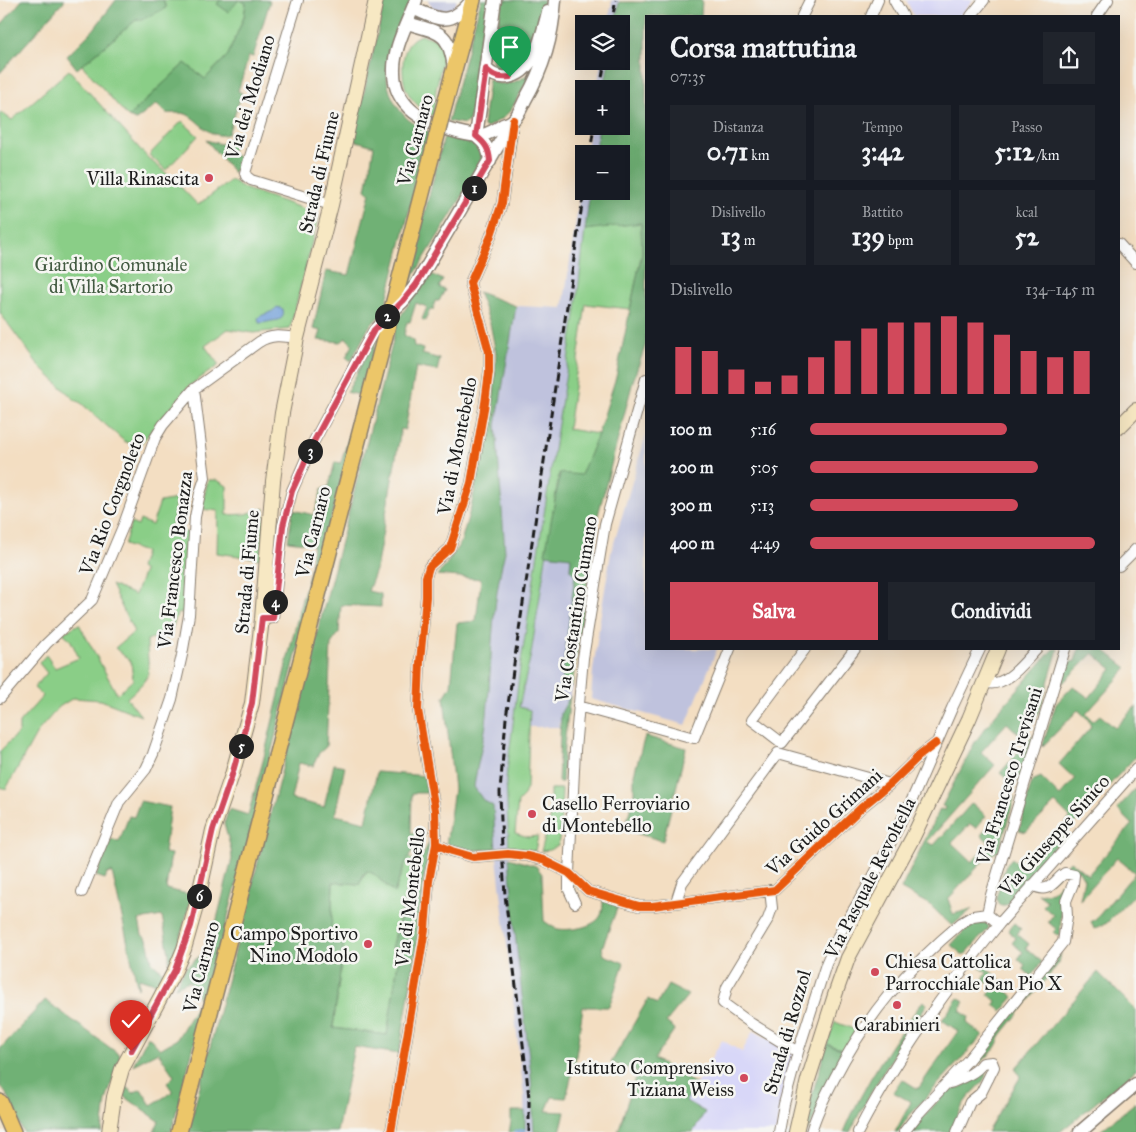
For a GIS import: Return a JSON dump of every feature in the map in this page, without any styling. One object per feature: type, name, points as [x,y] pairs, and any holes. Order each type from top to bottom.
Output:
[{"type":"main road","name":"Strada di Fiume","points":[[109,1132],[114,1097],[122,1069],[175,970],[191,926],[213,830],[232,775],[252,703],[282,413],[298,338],[331,205],[376,0]]},
{"type":"main road","name":"Via Carnaro","points":[[178,1132],[472,0]]},
{"type":"main road","points":[[1120,426],[1136,410]]},
{"type":"main road","name":"Via Pasquale Revoltella","points":[[796,1132],[808,1080],[848,958],[913,837],[969,719],[998,650]]},
{"type":"main road","points":[[0,1102],[12,1132]]},
{"type":"street","name":"Via dei Modiano","points":[[298,0],[245,173],[251,180],[331,205]]},
{"type":"street","points":[[472,0],[465,9],[453,18],[444,20],[427,15],[415,4],[394,60],[395,83],[398,95],[414,113],[430,123],[448,130],[476,136],[484,135],[513,120]]},
{"type":"street","points":[[476,136],[495,0]]},
{"type":"street","points":[[486,69],[492,75],[501,78],[520,73],[527,67],[538,46],[551,0]]},
{"type":"street","points":[[262,618],[273,618],[283,526],[290,498],[313,443],[374,330],[416,285],[534,85],[544,62],[550,40],[556,0]]},
{"type":"street","points":[[802,15],[810,0]]},
{"type":"street","points":[[871,15],[878,0]]},
{"type":"street","points":[[894,0],[902,15]]},
{"type":"street","points":[[972,15],[984,0]]},
{"type":"street","points":[[1098,15],[1108,0]]},
{"type":"street","points":[[407,23],[440,34],[448,42],[454,70]]},
{"type":"street","name":"Via di Montebello","points":[[391,1132],[424,938],[429,882],[436,844],[434,810],[418,710],[426,577],[429,567],[450,548],[471,482],[485,403],[489,372],[489,352],[470,284],[490,238],[502,203],[513,120]]},
{"type":"street","points":[[476,136],[489,150],[490,161]]},
{"type":"street","points":[[1120,245],[1136,264]]},
{"type":"street","name":"Via Rio Corgnoleto","points":[[0,698],[46,644],[92,600],[124,524],[155,438],[163,425],[194,389],[268,336],[298,338]]},
{"type":"street","name":"Via Costantino Cumano","points":[[575,903],[570,894],[569,873],[578,706],[583,658],[606,524],[645,382]]},
{"type":"street","name":"Via Francesco Bonazza","points":[[82,892],[119,802],[146,769],[153,754],[172,699],[182,655],[188,615],[195,517],[200,493],[206,478],[194,389]]},
{"type":"street","points":[[1120,565],[1136,549]]},
{"type":"street","points":[[578,706],[694,738],[730,650]]},
{"type":"street","points":[[804,650],[752,720],[782,743],[854,650]]},
{"type":"street","name":"Strada di Rozzol","points":[[779,1132],[784,1104],[815,994],[835,943],[873,877],[911,802],[980,650]]},
{"type":"street","points":[[984,682],[994,684],[1002,681],[1036,650]]},
{"type":"street","name":"Via Francesco Trevisani","points":[[987,914],[993,887],[1066,650]]},
{"type":"street","name":"Via Guido Grimani","points":[[436,844],[465,856],[508,854],[543,860],[569,873],[588,891],[639,906],[770,890],[779,887],[814,851],[919,756],[936,743]]},
{"type":"street","points":[[676,902],[682,883],[778,753],[890,784]]},
{"type":"street","name":"Via Giuseppe Sinico","points":[[858,1132],[889,1076],[928,1015],[999,924],[1136,769]]},
{"type":"street","points":[[904,1132],[968,1060],[1063,942],[1066,923],[1066,902],[1073,884],[1074,875],[1065,872],[1049,888],[1039,889],[1032,885]]},
{"type":"street","points":[[770,890],[772,908],[768,919],[727,987],[723,1002],[752,1024],[798,1052]]},
{"type":"street","points":[[811,1132],[822,1101],[844,1060],[869,1018],[898,981],[961,923],[973,916],[987,914]]},
{"type":"street","name":"Via Giuseppe Sinico","points":[[987,914],[999,924]]},
{"type":"street","points":[[947,1084],[965,1077],[983,1063],[992,1062],[994,1067],[985,1087],[970,1102],[957,1132]]},
{"type":"street","points":[[1080,1132],[1136,1084]]},
{"type":"shaded area","points":[[428,0],[457,0],[455,7],[449,12],[433,9]]},
{"type":"shaded area","points":[[612,0],[619,0],[616,15],[610,15]]},
{"type":"shaded area","points":[[906,0],[973,0],[961,15],[914,15]]},
{"type":"shaded area","points":[[600,70],[607,70],[606,80],[598,80]]},
{"type":"shaded area","points":[[589,135],[598,135],[596,145],[587,145]]},
{"type":"shaded area","points":[[579,200],[589,200],[576,309],[520,668],[509,849],[531,1075],[534,1132],[525,1132],[524,1096],[496,849],[483,800],[474,787],[477,763],[483,743],[495,607],[500,569],[505,552],[496,425],[516,306],[563,308]]},
{"type":"shaded area","points":[[645,438],[645,650],[717,650],[686,725],[591,699],[593,670],[611,553]]},
{"type":"shaded area","points":[[545,554],[571,557],[575,575],[562,677],[565,684],[572,686],[570,696],[561,713],[559,727],[530,727],[530,710],[519,707],[531,654]]},
{"type":"shaded area","name":"Istituto Comprensivo Tiziana Weiss","points":[[753,1031],[795,1052],[776,1132],[693,1132],[704,1112],[686,1101],[722,1040],[742,1052]]},
{"type":"green space","points":[[22,0],[65,0],[0,73],[0,26]]},
{"type":"green space","points":[[116,0],[163,0],[166,8],[141,20],[136,20],[77,69],[67,56],[94,29]]},
{"type":"green space","points":[[163,0],[220,0],[218,4],[239,0],[246,3],[244,17],[228,55],[205,79],[185,63],[128,117],[82,65],[136,20],[141,20],[166,7]]},
{"type":"green space","points":[[220,0],[239,0],[228,12],[217,4]]},
{"type":"green space","points":[[239,0],[270,1],[253,57],[249,56],[238,91],[242,93],[228,134],[221,135],[210,132],[186,114],[166,113],[157,104],[136,120],[128,117],[185,63],[205,79],[228,55],[244,17],[246,3]]},
{"type":"green space","points":[[385,0],[411,0],[391,49],[388,61],[388,86],[400,111],[411,122],[429,132],[384,312],[369,327],[351,361],[346,357],[353,345],[346,338],[341,342],[318,340],[321,331],[313,329],[326,271],[349,275],[370,193],[366,190],[374,146],[353,140]]},
{"type":"green space","points":[[481,0],[489,0],[486,31],[469,121],[464,124],[448,121]]},
{"type":"green space","points":[[502,0],[544,0],[539,23],[522,63],[518,69],[500,73],[493,68],[492,63]]},
{"type":"green space","points":[[702,0],[701,15],[645,15],[645,347],[633,381],[597,519],[572,686],[565,684],[562,677],[575,575],[570,570],[571,557],[545,554],[560,473],[581,475],[598,434],[616,377],[642,253],[641,223],[585,230],[589,200],[630,200],[630,145],[596,145],[598,135],[630,135],[630,80],[606,80],[607,70],[630,70],[630,15],[617,15],[619,2]]},
{"type":"green space","points":[[423,35],[435,39],[443,49],[433,116],[414,101],[406,89],[403,77],[404,56],[408,44],[413,39]]},
{"type":"green space","points":[[534,69],[511,110],[503,118],[486,128],[483,125],[489,79],[501,84],[507,84],[519,80]]},
{"type":"green space","name":"Giardino Comunale di Villa Sartorio","points":[[69,70],[148,158],[172,178],[198,205],[231,180],[246,189],[319,214],[290,329],[253,333],[228,329],[205,346],[219,365],[189,386],[138,447],[124,441],[81,403],[75,400],[40,367],[0,313],[0,112],[12,120]]},
{"type":"green space","points":[[182,121],[198,136],[166,170],[149,155]]},
{"type":"green space","points":[[444,137],[475,143],[483,150],[484,161],[405,290]]},
{"type":"green space","points":[[229,139],[235,141],[231,154],[239,157],[234,173],[206,140],[221,144]]},
{"type":"green space","points":[[641,222],[642,253],[630,309],[586,304],[568,429],[598,434],[581,476],[559,473],[531,654],[519,707],[530,710],[527,788],[523,797],[518,802],[515,833],[528,837],[538,836],[535,851],[509,849],[506,779],[520,668],[576,309],[585,230]]},
{"type":"green space","points":[[429,273],[443,280],[439,287],[445,290],[439,301],[435,301],[433,310],[430,310],[425,321],[422,319],[427,307],[416,303],[410,322],[407,322],[404,335],[413,340],[414,346],[423,349],[422,354],[440,359],[437,371],[416,367],[405,430],[401,429],[376,570],[368,591],[381,594],[381,607],[341,605],[339,633],[331,644],[326,747],[319,753],[313,766],[299,763],[291,799],[324,807],[334,764],[345,766],[335,815],[366,822],[377,772],[427,776],[428,793],[412,793],[411,833],[426,834],[410,854],[394,893],[374,874],[367,871],[359,884],[333,882],[331,936],[344,940],[333,1028],[387,1035],[400,949],[392,948],[413,874],[429,843],[432,841],[423,883],[420,929],[399,1054],[354,1047],[337,1132],[188,1132],[392,345],[396,323]]},
{"type":"green space","points":[[478,292],[516,306],[496,425],[505,552],[494,613],[486,724],[474,787],[483,800],[493,806],[496,849],[474,850],[446,845],[454,789],[444,697],[451,686],[457,623],[476,621],[481,579],[437,575],[444,568],[461,542],[472,503],[494,394],[496,354],[490,323]]},
{"type":"green space","points":[[378,334],[268,765],[171,1132],[154,1132],[159,1121],[124,1096],[127,1087],[133,1093],[141,1089],[151,1105],[173,1092],[167,1083],[174,1076],[158,1052],[133,1065],[148,1036],[160,1049],[177,1039],[200,1000],[189,981],[175,987],[185,968],[206,951],[212,939],[232,859],[224,824],[229,809],[248,815],[310,572],[313,544],[288,541],[293,510],[314,515],[322,489],[329,486],[335,462],[341,463],[359,395],[347,392]]},
{"type":"green space","points":[[208,480],[217,480],[227,486],[227,515],[246,514],[265,508],[261,559],[217,553],[218,511],[201,509]]},
{"type":"green space","points":[[177,499],[171,529],[190,533],[184,613],[177,614],[169,639],[160,636],[147,640],[149,667],[147,678],[127,698],[141,716],[101,700],[73,698],[59,707],[38,731],[6,789],[0,787],[0,751],[19,732],[19,723],[43,696],[34,688],[47,673],[39,663],[46,655],[55,668],[79,658],[70,639],[63,633],[79,624],[117,694],[133,680],[131,662],[115,648],[134,632],[111,585],[135,595],[144,571],[140,568],[145,552],[124,545],[131,523],[138,526],[140,520],[152,525],[160,502]]},
{"type":"green space","points":[[1052,650],[1058,650],[1039,713],[1020,735],[1007,723],[981,752],[995,765],[927,842],[934,845],[972,803],[986,816],[976,828],[970,824],[952,843],[972,862],[990,843],[981,835],[1015,796],[999,851],[988,856],[948,899],[953,914],[972,909],[952,926],[930,905],[901,889],[940,809],[944,810],[945,807],[942,806],[975,742],[996,714]]},
{"type":"green space","points":[[1079,650],[1104,650],[1127,668],[1086,714],[1093,721],[1100,715],[1115,728],[1136,706],[1136,756],[1070,828],[1006,905],[999,905],[996,898],[1006,865],[1012,858],[1025,870],[1070,818],[1055,803],[1026,832],[1019,830],[1032,781],[1041,777],[1060,796],[1075,779],[1059,764],[1091,727],[1088,719],[1078,710],[1042,747],[1056,704],[1073,686],[1089,698],[1112,669],[1093,653],[1061,685],[1068,663],[1075,661]]},
{"type":"green space","points":[[570,696],[562,782],[558,782],[561,713]]},
{"type":"green space","points":[[1034,734],[1022,775],[1014,785],[1000,773]]},
{"type":"green space","points":[[645,736],[686,748],[663,841],[625,830],[634,793],[634,774]]},
{"type":"green space","points":[[1136,788],[1136,893],[1107,923],[1094,929],[1091,921],[1095,920],[1135,873],[1117,858],[1080,900],[1084,879],[1079,871],[1068,867],[1049,883],[1070,861],[1088,875],[1132,824],[1117,809]]},
{"type":"green space","points":[[550,789],[562,789],[560,834],[558,845],[550,850],[541,851],[550,820]]},
{"type":"green space","points":[[140,801],[170,807],[164,853],[171,854],[166,889],[192,895],[169,967],[169,954],[162,916],[139,920],[142,935],[147,939],[152,962],[165,974],[160,985],[139,978],[138,989],[112,872],[107,874],[105,879],[96,876],[111,839],[119,842],[129,816],[134,817]]},
{"type":"green space","name":"Campo Sportivo Nino Modolo","points":[[408,857],[419,864],[406,894],[392,947],[400,949],[387,1035],[333,1028],[344,940],[331,936],[333,882],[359,884],[367,871],[374,874],[394,893]]},
{"type":"green space","points":[[509,858],[536,866],[542,874],[544,921],[554,928],[570,929],[584,927],[596,921],[600,917],[603,900],[618,906],[602,948],[604,955],[624,963],[609,1007],[583,1007],[575,1062],[566,1098],[552,1097],[546,1111],[565,1112],[560,1132],[534,1132],[531,1075],[515,933]]},
{"type":"green space","points":[[1067,881],[1062,897],[1060,937],[1053,932],[1056,929],[1048,922],[1053,915],[1043,906],[1047,901],[1038,894],[1052,892],[1061,883]]},
{"type":"green space","points":[[979,923],[987,923],[989,928],[964,956],[951,945],[964,931]]},
{"type":"green space","points":[[1014,923],[1021,929],[1017,934],[1029,944],[1026,948],[1042,962],[1031,976],[1023,969],[1025,965],[1018,959],[1023,952],[1012,943],[1016,938],[1008,931]]},
{"type":"green space","points":[[1061,953],[1059,963],[1001,1035],[988,1057],[965,1070]]},
{"type":"green space","points":[[985,959],[992,965],[988,970],[1000,979],[997,983],[1014,997],[1002,1011],[994,1005],[996,1001],[988,994],[994,988],[983,979],[987,973],[979,967]]},
{"type":"green space","points":[[1098,972],[1136,1010],[1136,1070],[1060,1132],[987,1132],[1021,1076],[1015,1069]]},
{"type":"green space","points":[[668,985],[688,995],[666,1022],[675,1029],[654,1059],[696,1084],[686,1101],[705,1112],[693,1132],[618,1132],[637,1071],[611,1063],[648,999],[657,1004]]},
{"type":"green space","points":[[958,998],[964,1002],[960,1011],[969,1017],[967,1023],[983,1035],[909,1116],[898,1132],[895,1132],[911,1102],[893,1092],[902,1079],[918,1089],[958,1031],[942,1020]]},
{"type":"green space","points":[[45,1000],[120,1055],[106,1101],[102,1132],[23,1132],[9,1098],[0,1085],[0,1049]]},
{"type":"green space","points":[[923,1001],[927,1004],[877,1083],[850,1132],[844,1132],[860,1097],[879,1064]]},
{"type":"green space","points":[[835,1022],[856,1030],[844,1050],[827,1044]]},
{"type":"green space","points":[[827,1044],[844,1050],[808,1131],[804,1130]]},
{"type":"green space","points":[[984,1070],[987,1070],[984,1079],[960,1111],[951,1132],[910,1132],[945,1093],[965,1085]]},
{"type":"green space","points":[[1136,1102],[1136,1132],[1099,1132]]},
{"type":"green space","points":[[511,1111],[525,1111],[525,1132],[509,1132]]},
{"type":"water","points":[[277,307],[283,309],[281,318],[259,323],[258,318]]},
{"type":"waterway","points":[[515,1132],[524,1130]]},
{"type":"railway","points":[[613,15],[616,0]]},
{"type":"railway","points":[[602,80],[603,70]]},
{"type":"railway","points":[[591,145],[593,135]]},
{"type":"railway","points":[[529,1132],[529,1098],[505,895],[500,792],[506,718],[583,200]]},
{"type":"cycle path","points":[[391,1132],[425,929],[429,881],[436,844],[435,810],[418,710],[426,577],[429,567],[450,548],[471,483],[485,403],[489,372],[489,352],[470,283],[490,238],[502,203],[513,120]]},
{"type":"cycle path","points":[[436,844],[473,857],[508,854],[543,860],[569,873],[588,891],[639,906],[652,906],[775,890],[862,807],[936,743]]},
{"type":"place","name":"Villa Rinascita","points":[[209,178]]},
{"type":"place","name":"Casello Ferroviario di Montebello","points":[[532,814]]},
{"type":"place","name":"Campo Sportivo Nino Modolo","points":[[368,944]]},
{"type":"place","name":"Chiesa Cattolica Parrocchiale San Pio X","points":[[875,972]]},
{"type":"place","name":"Carabinieri","points":[[897,1005]]},
{"type":"place","name":"Istituto Comprensivo Tiziana Weiss","points":[[744,1078]]},
{"type":"route","points":[[131,1051],[175,970],[191,926],[213,830],[232,775],[252,703],[262,618],[273,618],[283,526],[292,491],[313,443],[374,330],[416,285],[490,161],[489,150],[476,136],[486,69],[492,75],[501,78],[510,77]]}]
